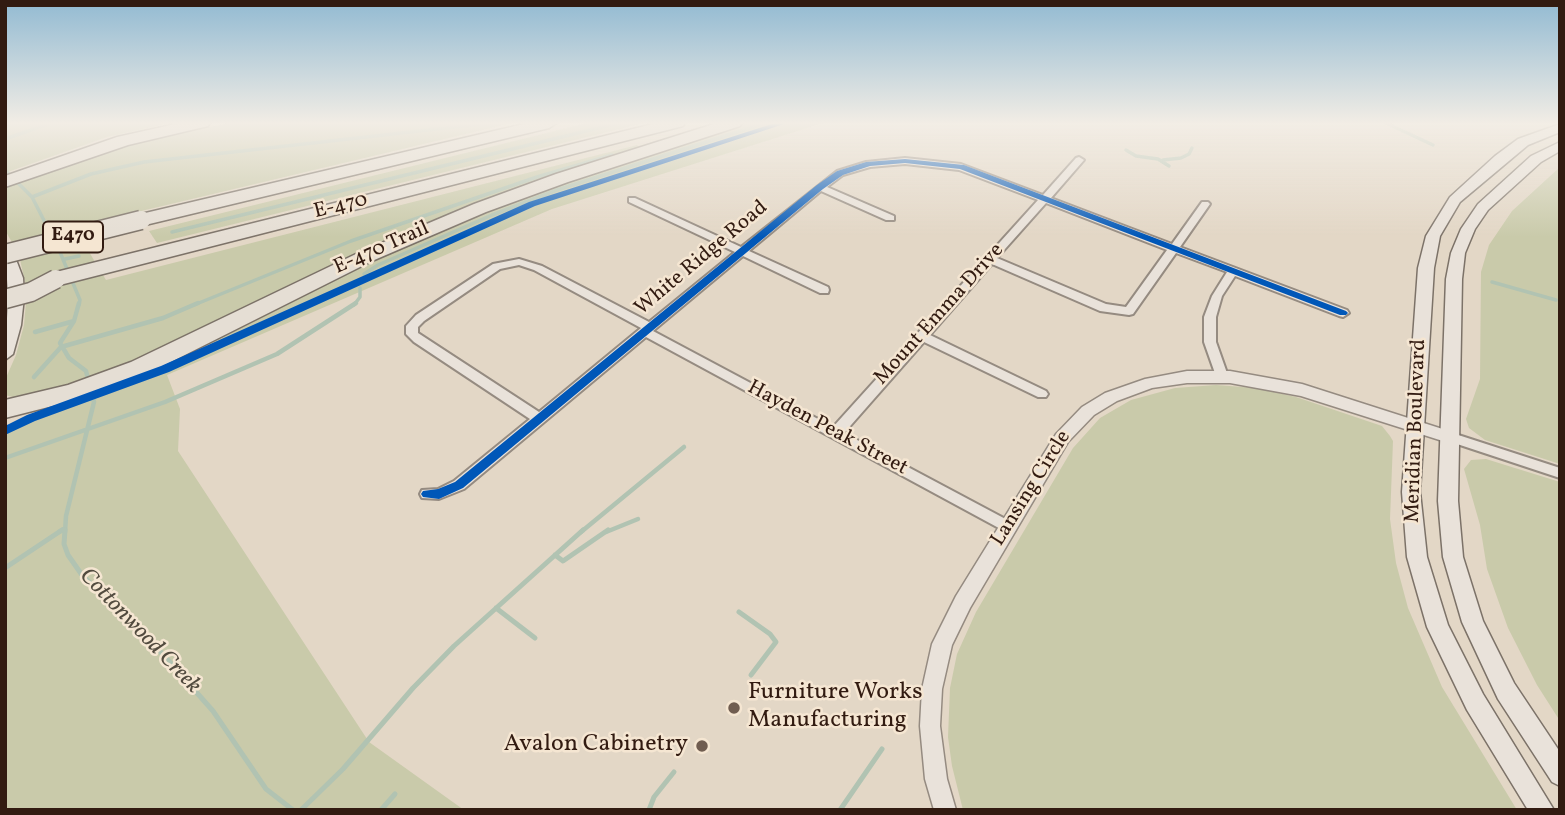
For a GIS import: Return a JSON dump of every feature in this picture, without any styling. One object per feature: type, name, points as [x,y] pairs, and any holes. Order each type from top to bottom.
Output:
[{"type":"highway","points":[[5,179],[54,161]]},
{"type":"highway","name":"E-470","points":[[5,251],[389,161]]},
{"type":"highway","name":"E-470","points":[[5,290],[525,161]]},
{"type":"highway","points":[[5,409],[72,393],[130,371],[343,267],[433,227],[562,178],[615,161]]},
{"type":"highway","points":[[5,299],[31,292],[56,279]]},
{"type":"highway","points":[[5,423],[40,402]]},
{"type":"main road","name":"Meridian Boulevard","points":[[1498,161],[1455,200],[1438,227],[1426,268],[1411,492],[1412,531],[1428,601],[1463,681],[1542,810]]},
{"type":"main road","name":"Meridian Boulevard","points":[[1534,161],[1483,207],[1462,240],[1455,270],[1448,524],[1453,558],[1464,598],[1494,668],[1522,718],[1560,774]]},
{"type":"main road","points":[[5,251],[15,278],[16,297],[13,325],[5,354]]},
{"type":"street","points":[[1045,198],[1078,161]]},
{"type":"street","name":"White Ridge Road","points":[[427,494],[439,494],[459,485],[820,187],[840,173],[869,164],[928,162],[961,167],[1343,313]]},
{"type":"street","points":[[820,187],[890,218]]},
{"type":"street","name":"Mount Emma Drive","points":[[836,433],[1045,198]]},
{"type":"street","points":[[632,200],[824,290]]},
{"type":"street","points":[[990,259],[1104,308],[1123,311],[1134,306],[1205,204]]},
{"type":"street","name":"Hayden Peak Street","points":[[540,419],[412,334],[412,326],[420,318],[498,266],[519,262],[538,268],[1008,527]]},
{"type":"street","points":[[1222,376],[1210,342],[1210,317],[1217,296],[1233,271]]},
{"type":"street","points":[[920,336],[1042,394]]},
{"type":"street","name":"Lansing Circle","points":[[945,810],[931,748],[930,706],[935,673],[949,628],[1062,438],[1088,411],[1117,394],[1150,383],[1188,376],[1222,376],[1288,387],[1449,438]]},
{"type":"street","points":[[1449,438],[1560,473]]},
{"type":"green space","points":[[5,161],[39,161],[5,173]]},
{"type":"green space","points":[[80,161],[352,161],[74,227],[106,280],[574,161],[604,161],[557,176],[148,356],[71,386],[16,398],[5,395],[5,380],[16,355],[24,325],[27,291],[19,255],[5,230],[5,188]]},
{"type":"green space","points":[[433,161],[490,161],[157,243],[149,231]]},
{"type":"green space","points":[[629,161],[703,161],[552,209],[167,375],[180,409],[178,451],[369,742],[464,810],[5,810],[5,434],[31,421],[169,369],[211,348],[209,343],[351,272],[472,216]]},
{"type":"green space","points":[[1560,167],[1560,464],[1485,440],[1469,428],[1466,419],[1480,379],[1481,272],[1489,245],[1512,211]]},
{"type":"green space","points":[[1216,385],[1256,388],[1296,397],[1382,426],[1390,436],[1393,441],[1390,519],[1396,563],[1408,608],[1442,687],[1517,810],[963,810],[948,737],[950,688],[957,654],[976,612],[1073,448],[1100,418],[1131,400],[1175,388]]},
{"type":"green space","points":[[1486,459],[1560,482],[1560,721],[1537,685],[1508,628],[1487,569],[1480,525],[1464,469],[1471,460]]},
{"type":"waterway","points":[[32,197],[91,174],[153,161]]},
{"type":"waterway","points":[[172,232],[463,161]]},
{"type":"waterway","points":[[194,305],[351,241],[591,161]]},
{"type":"waterway","points":[[364,274],[378,265],[492,215],[557,190],[647,161]]},
{"type":"waterway","points":[[1161,161],[1169,166]]},
{"type":"waterway","name":"Cottonwood Creek","points":[[5,170],[32,197]]},
{"type":"waterway","name":"Cottonwood Creek","points":[[32,197],[53,238]]},
{"type":"waterway","name":"Cottonwood Creek","points":[[57,245],[80,300],[79,305]]},
{"type":"waterway","points":[[65,259],[79,256]]},
{"type":"waterway","points":[[1492,282],[1556,300]]},
{"type":"waterway","points":[[355,304],[360,297],[360,288]]},
{"type":"waterway","name":"Cottonwood Creek","points":[[74,321],[79,303]]},
{"type":"waterway","points":[[62,347],[163,318],[198,303]]},
{"type":"waterway","points":[[87,429],[165,402],[277,354],[355,304]]},
{"type":"waterway","points":[[35,332],[74,321]]},
{"type":"waterway","name":"Cottonwood Creek","points":[[62,347],[60,343],[74,321]]},
{"type":"waterway","points":[[34,377],[62,347]]},
{"type":"waterway","name":"Cottonwood Creek","points":[[62,347],[69,358],[86,371],[89,383]]},
{"type":"waterway","name":"Cottonwood Creek","points":[[87,429],[94,402],[92,392]]},
{"type":"waterway","points":[[5,458],[87,429]]},
{"type":"waterway","name":"Cottonwood Creek","points":[[65,532],[66,516],[87,429]]},
{"type":"waterway","points":[[581,532],[684,447]]},
{"type":"waterway","points":[[606,532],[638,519]]},
{"type":"waterway","name":"Cottonwood Creek","points":[[59,532],[64,529]]},
{"type":"waterway","name":"Cottonwood Creek","points":[[65,530],[64,544],[68,555],[82,575],[158,649],[213,711],[266,789],[293,810]]},
{"type":"waterway","points":[[555,555],[583,530]]},
{"type":"waterway","points":[[555,555],[563,561],[608,530]]},
{"type":"waterway","points":[[5,568],[59,532]]},
{"type":"waterway","points":[[496,608],[555,555]]},
{"type":"waterway","points":[[301,810],[343,769],[413,688],[496,608]]},
{"type":"waterway","points":[[496,608],[535,638]]},
{"type":"waterway","points":[[739,612],[770,634],[776,642],[751,675]]},
{"type":"waterway","points":[[840,810],[882,749]]},
{"type":"waterway","points":[[649,810],[654,797],[674,772]]},
{"type":"waterway","points":[[381,810],[395,794]]},
{"type":"cycle path","name":"E-470 Trail","points":[[5,431],[31,418],[165,369],[532,204],[665,161]]},
{"type":"cycle path","points":[[427,494],[439,494],[459,485],[840,173],[869,164],[905,161]]},
{"type":"cycle path","points":[[905,161],[961,167],[1343,313]]},
{"type":"place","name":"Furniture Works Manufacturing","points":[[734,708]]},
{"type":"place","name":"Avalon Cabinetry","points":[[702,746]]}]
